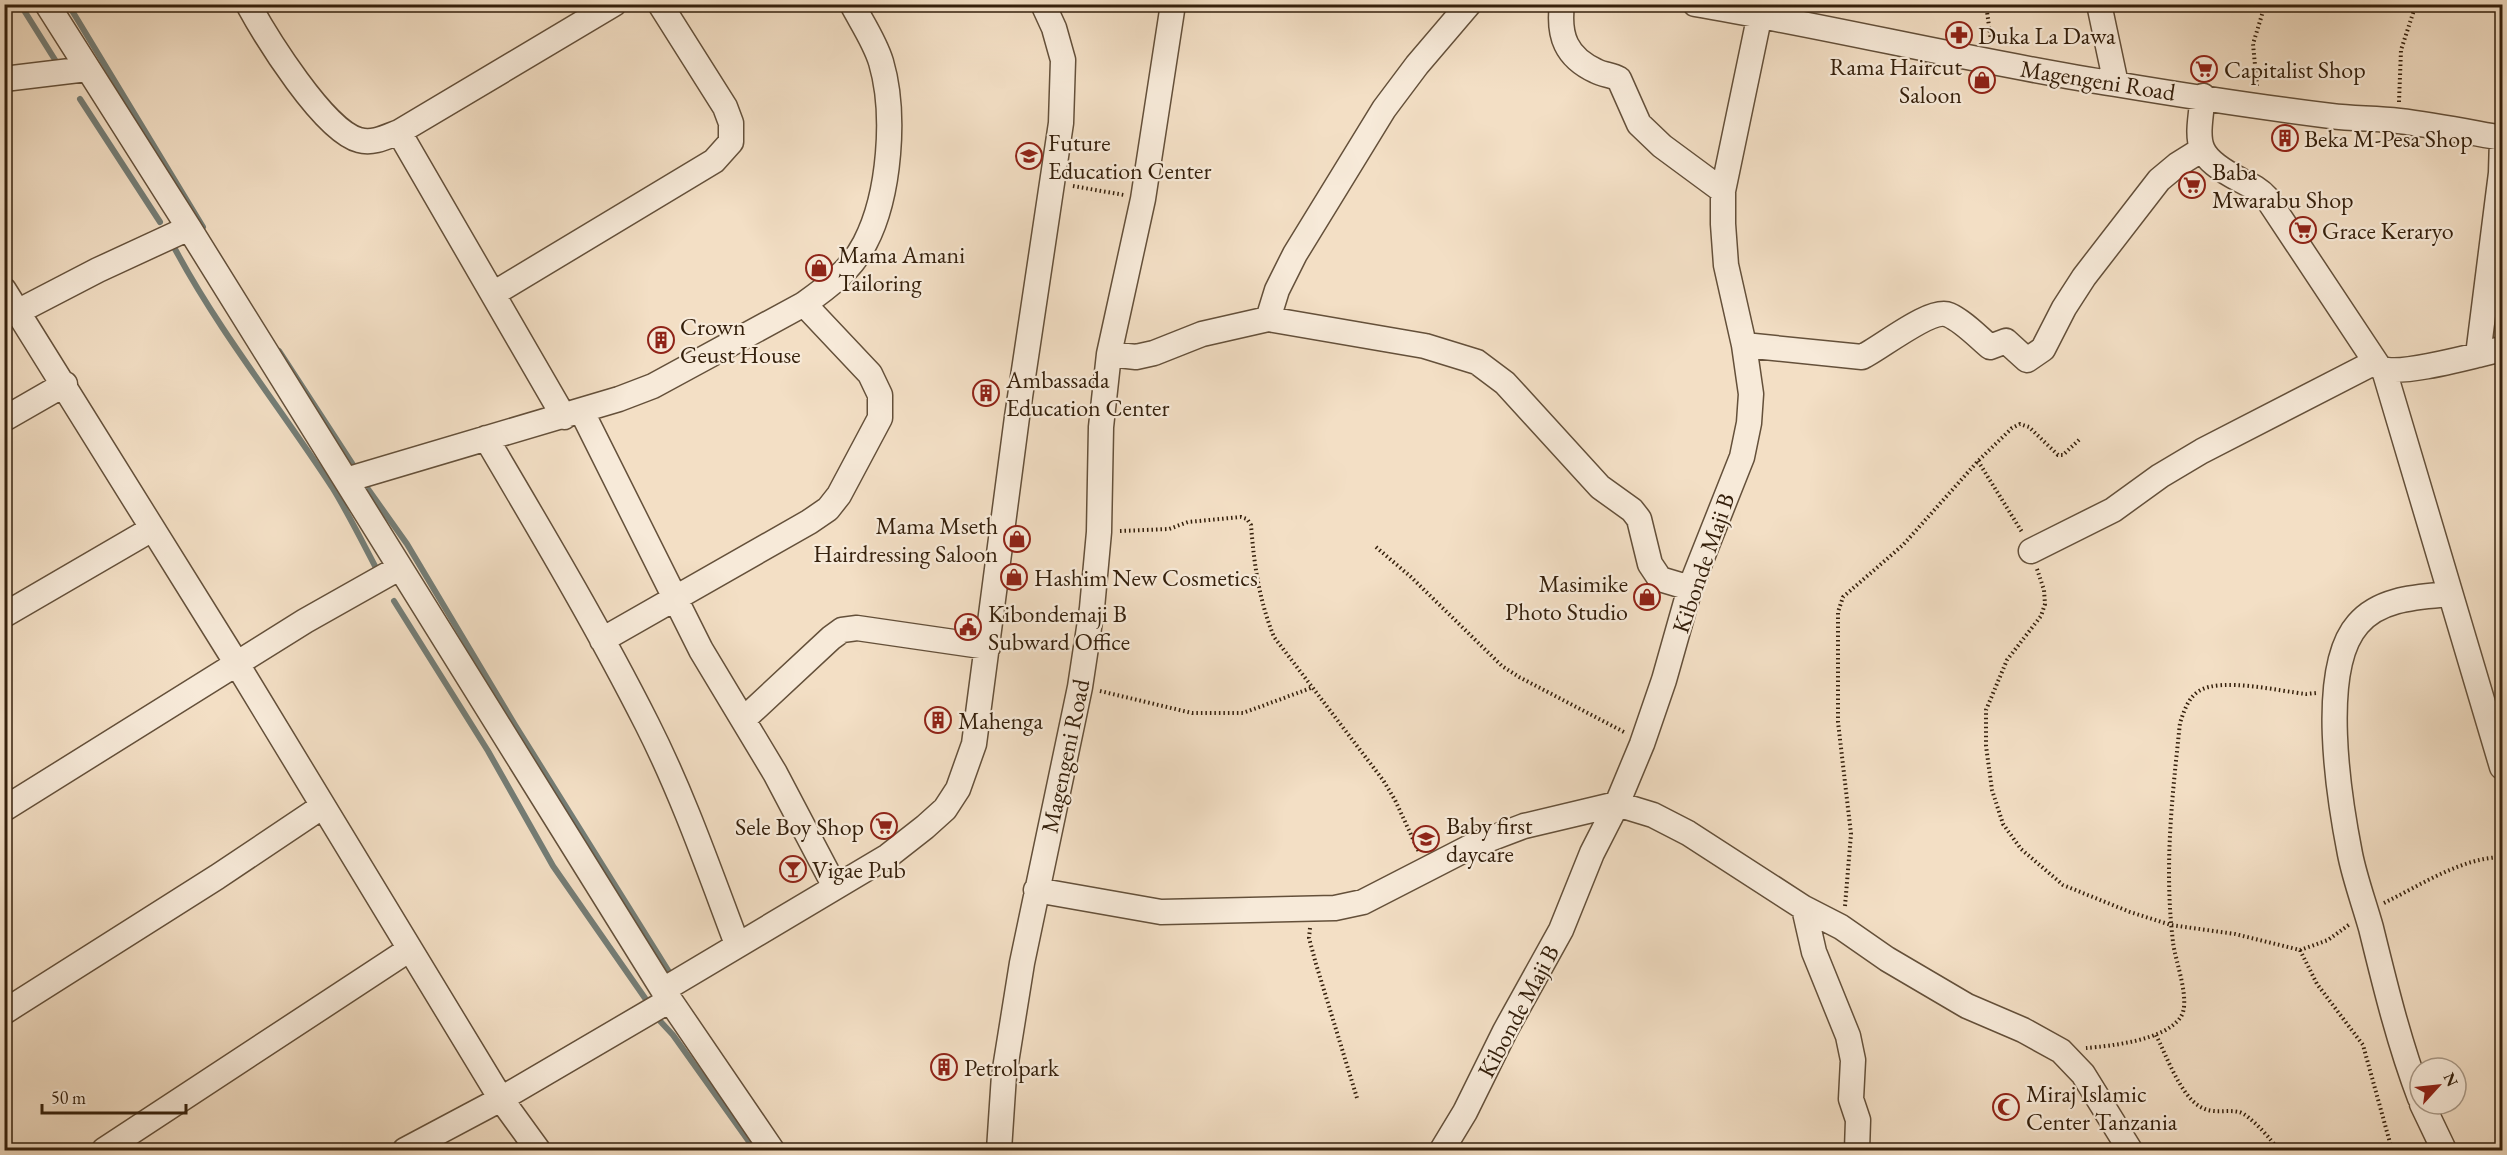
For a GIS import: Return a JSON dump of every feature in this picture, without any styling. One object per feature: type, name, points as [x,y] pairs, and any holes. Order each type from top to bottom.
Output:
[{"type":"street","points":[[47,4],[666,995],[772,1150]]},
{"type":"street","points":[[248,4],[313,101],[345,135],[360,141],[377,141],[399,132],[614,4]]},
{"type":"street","points":[[493,294],[714,161],[731,142],[731,123],[725,107],[660,4]]},
{"type":"street","points":[[346,480],[486,438],[573,415],[653,386],[804,304],[826,288],[849,266],[865,242],[883,185],[888,145],[889,109],[881,62],[852,4]]},
{"type":"street","points":[[405,1150],[501,1099],[666,995],[737,944],[888,855],[945,809],[958,789],[975,744],[1017,417],[1054,182],[1061,123],[1063,60],[1054,28],[1043,4]]},
{"type":"street","name":"Magengeni Road","points":[[999,1150],[1004,1075],[1036,890],[1080,687],[1097,573],[1101,427],[1109,354],[1143,199],[1173,4]]},
{"type":"street","points":[[1268,319],[1277,290],[1295,254],[1384,109],[1417,65],[1469,4]]},
{"type":"street","points":[[1562,4],[1560,19],[1563,40],[1569,52],[1595,71],[1619,79],[1639,124],[1662,146],[1723,191]]},
{"type":"street","name":"Magengeni Road","points":[[1695,4],[1761,10],[1993,63],[2116,84],[2203,96],[2259,107],[2354,119],[2398,120],[2502,138]]},
{"type":"street","points":[[2099,4],[2116,84]]},
{"type":"street","name":"Kibonde Maji B","points":[[1442,1150],[1561,930],[1592,853],[1617,804],[1642,744],[1664,680],[1690,588],[1744,446],[1749,423],[1750,394],[1744,345],[1726,265],[1723,191],[1761,10]]},
{"type":"street","points":[[4,79],[87,69]]},
{"type":"street","points":[[2203,96],[2198,135],[2201,150],[2224,171],[2255,188],[2267,198],[2380,366],[2502,767]]},
{"type":"street","points":[[399,132],[493,294],[573,415],[701,650],[744,719],[835,887]]},
{"type":"street","points":[[2478,355],[2501,172],[2502,138]]},
{"type":"street","points":[[1744,345],[1862,357],[1877,350],[1929,316],[1940,313],[1950,315],[1990,347],[2006,341],[2027,360],[2033,358],[2043,349],[2064,308],[2084,277],[2159,180],[2201,150]]},
{"type":"street","points":[[12,313],[189,228]]},
{"type":"street","points":[[4,290],[12,313],[65,384],[501,1099],[538,1150]]},
{"type":"street","points":[[602,640],[675,600],[828,509],[839,495],[880,418],[880,395],[870,374],[804,304]]},
{"type":"street","points":[[1109,354],[1136,357],[1154,353],[1202,334],[1268,319],[1425,346],[1477,362],[1505,382],[1600,487],[1632,510],[1639,519],[1650,564],[1660,579],[1690,588]]},
{"type":"street","points":[[2031,551],[2113,510],[2160,476],[2202,451],[2380,366],[2423,367],[2502,349]]},
{"type":"street","points":[[4,419],[65,384]]},
{"type":"street","points":[[486,438],[577,592],[648,726],[695,831],[737,944]]},
{"type":"street","points":[[4,615],[152,529]]},
{"type":"street","points":[[4,809],[305,621],[399,568]]},
{"type":"street","points":[[2408,1061],[2392,1012],[2350,855],[2339,788],[2334,692],[2343,649],[2356,626],[2369,613],[2390,603],[2450,594]]},
{"type":"street","points":[[744,719],[842,630],[857,628],[988,647]]},
{"type":"street","points":[[1036,890],[1161,912],[1335,908],[1363,902],[1474,845],[1524,826],[1617,804],[1653,815],[1688,833],[1804,908],[1841,927],[1887,959],[1967,1006],[2023,1030],[2061,1051],[2083,1074],[2130,1150]]},
{"type":"street","points":[[4,1012],[217,877],[323,806]]},
{"type":"street","points":[[1804,908],[1814,952],[1848,1036],[1853,1060],[1851,1099],[1858,1120],[1857,1150]]},
{"type":"street","points":[[104,1150],[410,949]]},
{"type":"street","points":[[2428,1116],[2444,1150]]},
{"type":"path","points":[[1986,4],[1993,63]]},
{"type":"path","points":[[2259,107],[2253,44],[2267,4]]},
{"type":"path","points":[[2398,120],[2401,50],[2416,4]]},
{"type":"path","points":[[1054,182],[1143,199]]},
{"type":"path","points":[[1841,927],[1846,900],[1851,834],[1838,722],[1838,612],[1843,597],[1903,545],[1978,461],[2012,428],[2020,424],[2029,427],[2058,455],[2081,438]]},
{"type":"path","points":[[1978,461],[1993,482],[2031,551],[2044,590],[2045,604],[2041,616],[2007,660],[1986,710],[1986,746],[1992,790],[2003,824],[2020,849],[2063,885],[2171,926],[2235,934],[2300,950],[2328,940],[2367,912],[2451,870],[2483,859],[2502,857]]},
{"type":"path","points":[[1099,532],[1169,529],[1188,522],[1242,517],[1247,519],[1251,525],[1256,576],[1264,612],[1274,637],[1383,780],[1395,800],[1427,869]]},
{"type":"path","points":[[1376,547],[1411,577],[1502,666],[1611,724],[1642,744]]},
{"type":"path","points":[[2061,1051],[2117,1045],[2156,1035],[2180,1019],[2186,1006],[2171,926],[2168,839],[2180,723],[2186,705],[2199,691],[2218,684],[2306,694],[2334,692]]},
{"type":"path","points":[[1080,687],[1192,713],[1243,713],[1311,688]]},
{"type":"path","points":[[1310,909],[1310,938],[1316,964],[1357,1098]]},
{"type":"path","points":[[2300,950],[2317,984],[2363,1045],[2392,1150]]},
{"type":"path","points":[[2156,1035],[2188,1096],[2199,1106],[2214,1113],[2238,1111],[2246,1114],[2275,1143],[2278,1150]]},
{"type":"waterway","points":[[20,4],[57,63]]},
{"type":"waterway","points":[[68,4],[203,227]]},
{"type":"waterway","points":[[80,99],[160,222]]},
{"type":"waterway","points":[[175,249],[211,310],[332,487],[376,568]]},
{"type":"waterway","points":[[279,351],[357,471]]},
{"type":"waterway","points":[[363,482],[407,544],[515,725],[671,975]]},
{"type":"waterway","points":[[394,601],[488,751],[553,866],[647,1001]]},
{"type":"waterway","points":[[660,1021],[673,1035],[755,1150]]},
{"type":"place","name":"Duka La Dawa","points":[[1959,35]]},
{"type":"place","name":"Capitalist Shop","points":[[2204,69]]},
{"type":"place","name":"Rama Haircut Saloon","points":[[1982,80]]},
{"type":"place","name":"Beka M-Pesa Shop","points":[[2285,138]]},
{"type":"place","name":"Future Education Center","points":[[1029,156]]},
{"type":"place","name":"Baba Mwarabu Shop","points":[[2192,185]]},
{"type":"place","name":"Grace Keraryo","points":[[2303,230]]},
{"type":"place","name":"Mama Amani Tailoring","points":[[819,268]]},
{"type":"place","name":"Crown Geust House","points":[[661,340]]},
{"type":"place","name":"Ambassada Education Center","points":[[986,393]]},
{"type":"place","name":"Mama Mseth Hairdressing Saloon","points":[[1017,539]]},
{"type":"place","name":"Hashim New Cosmetics","points":[[1014,577]]},
{"type":"place","name":"Masimike Photo Studio","points":[[1647,597]]},
{"type":"place","name":"Kibondemaji B Subward Office","points":[[968,627]]},
{"type":"place","name":"Mahenga","points":[[938,720]]},
{"type":"place","name":"Sele Boy Shop","points":[[884,826]]},
{"type":"place","name":"Baby first daycare","points":[[1426,839]]},
{"type":"place","name":"Vigae Pub","points":[[793,869]]},
{"type":"place","name":"Petrolpark","points":[[944,1067]]},
{"type":"place","name":"Miraj Islamic Center Tanzania","points":[[2006,1107]]}]
